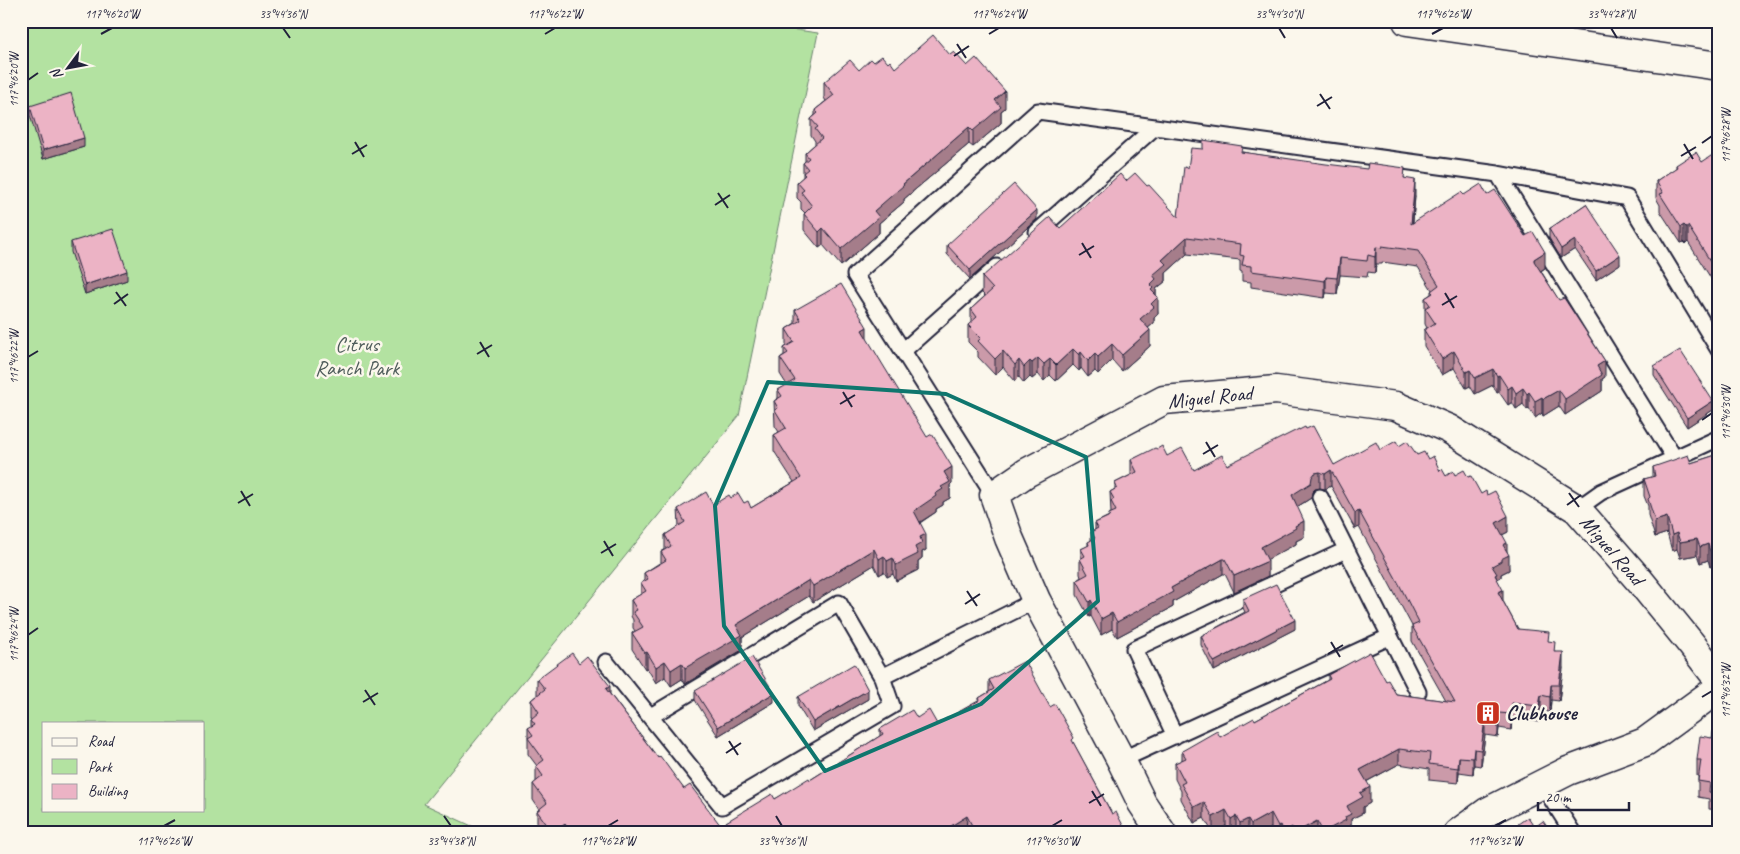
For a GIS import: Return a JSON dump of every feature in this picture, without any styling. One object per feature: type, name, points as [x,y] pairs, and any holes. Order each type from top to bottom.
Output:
[{"type":"street","points":[[1406,21],[1719,66]]},
{"type":"street","name":"Miguel Road","points":[[994,495],[1026,473],[1164,400],[1276,390],[1396,406],[1449,429],[1577,509],[1640,581],[1719,680]]},
{"type":"street","points":[[994,495],[1008,538],[1036,600],[1142,803],[1162,833]]},
{"type":"street","points":[[1458,833],[1487,812],[1542,784],[1645,742],[1719,688]]},
{"type":"lane","points":[[994,495],[855,275],[1038,111],[1498,174],[1628,198],[1719,350]]},
{"type":"lane","points":[[1029,239],[1156,127]]},
{"type":"lane","points":[[1498,174],[1675,459]]},
{"type":"lane","points":[[903,350],[1007,258]]},
{"type":"lane","points":[[1577,509],[1600,492],[1719,438]]},
{"type":"lane","points":[[1320,497],[1389,638],[1418,692]]},
{"type":"lane","points":[[1175,736],[1134,649],[1346,550]]},
{"type":"lane","points":[[882,677],[1036,600]]},
{"type":"lane","points":[[606,662],[722,806],[892,706],[882,677],[839,603],[651,716]]},
{"type":"lane","points":[[1121,760],[1389,638]]},
{"type":"lane","points":[[1542,784],[1573,833]]},
{"type":"highlighted area","points":[[768,382],[946,394],[1086,457],[1098,601],[981,704],[825,771],[724,626],[715,506]]},
{"type":"green space","name":"Citrus Ranch Park","points":[[21,21],[732,21],[818,33],[739,416],[424,804],[487,833],[21,833]]},
{"type":"building","points":[[933,35],[950,55],[954,52],[967,66],[976,58],[1005,91],[995,100],[1001,107],[973,131],[969,127],[903,184],[874,211],[879,217],[841,249],[823,228],[819,232],[804,214],[812,206],[801,192],[804,190],[797,182],[805,175],[803,173],[808,169],[803,163],[809,158],[805,153],[822,138],[815,129],[818,127],[811,119],[818,113],[815,110],[834,95],[824,82],[850,60],[859,70],[871,59],[874,62],[882,56],[888,63],[890,61],[895,68]]},
{"type":"building","points":[[71,93],[84,138],[43,150],[30,106]]},
{"type":"building","points":[[1203,140],[1242,146],[1241,152],[1326,164],[1367,169],[1368,163],[1405,168],[1404,178],[1415,180],[1411,224],[1461,192],[1464,195],[1481,184],[1487,195],[1495,190],[1525,236],[1533,232],[1545,252],[1534,259],[1534,261],[1559,300],[1564,298],[1605,361],[1597,366],[1602,375],[1565,399],[1559,390],[1543,399],[1542,397],[1535,401],[1529,392],[1527,394],[1523,388],[1516,393],[1512,386],[1508,389],[1493,369],[1475,378],[1470,370],[1466,372],[1454,351],[1442,359],[1424,330],[1435,323],[1425,308],[1430,305],[1425,298],[1433,293],[1431,291],[1439,285],[1418,251],[1382,246],[1382,248],[1376,247],[1375,257],[1368,255],[1367,261],[1340,258],[1337,278],[1326,277],[1325,281],[1251,271],[1251,266],[1242,265],[1244,256],[1240,255],[1241,244],[1187,237],[1162,260],[1166,264],[1153,275],[1156,279],[1150,285],[1153,288],[1151,290],[1158,297],[1151,304],[1154,307],[1140,319],[1150,330],[1122,355],[1112,344],[1098,357],[1095,354],[1088,361],[1081,352],[1079,355],[1073,349],[1056,365],[1050,359],[1044,364],[1038,358],[1032,363],[1030,361],[1024,367],[1019,360],[1015,365],[1003,351],[995,359],[978,341],[981,338],[968,325],[977,317],[971,309],[993,289],[982,277],[1050,217],[1060,228],[1120,174],[1126,181],[1135,173],[1147,186],[1149,185],[1178,217],[1184,167],[1188,168],[1191,148],[1203,149]]},
{"type":"building","points":[[1696,152],[1702,162],[1717,152],[1719,155],[1719,275],[1688,226],[1684,225],[1681,227],[1660,194],[1663,193],[1656,181]]},
{"type":"building","points":[[1014,184],[1037,210],[970,270],[947,245]]},
{"type":"building","points":[[1586,204],[1620,255],[1596,271],[1575,240],[1561,249],[1549,229]]},
{"type":"building","points":[[113,229],[127,271],[85,285],[71,242]]},
{"type":"building","points":[[841,284],[867,327],[862,330],[883,365],[927,437],[932,434],[952,467],[944,472],[950,482],[941,487],[943,489],[935,494],[936,496],[914,511],[926,534],[920,537],[922,543],[915,547],[918,554],[896,565],[893,558],[887,561],[884,556],[879,559],[874,549],[813,586],[809,580],[736,625],[742,635],[685,668],[682,663],[671,670],[665,661],[656,667],[632,633],[643,627],[633,612],[637,610],[631,600],[646,591],[641,583],[648,579],[644,573],[666,560],[661,552],[671,546],[665,535],[685,522],[678,509],[706,492],[713,505],[729,495],[731,498],[738,493],[744,503],[748,501],[751,508],[801,478],[774,435],[786,428],[775,410],[778,408],[774,401],[782,396],[778,390],[795,380],[780,358],[788,353],[784,348],[794,342],[786,329],[801,320],[795,310]]},
{"type":"building","points":[[1680,350],[1713,401],[1687,418],[1654,366]]},
{"type":"building","points":[[1313,426],[1334,465],[1376,442],[1380,450],[1396,441],[1399,446],[1407,441],[1417,455],[1424,452],[1428,459],[1433,456],[1440,471],[1442,469],[1446,476],[1453,471],[1455,475],[1464,470],[1468,477],[1471,476],[1481,494],[1486,491],[1487,495],[1495,491],[1508,516],[1496,523],[1507,543],[1503,545],[1509,555],[1492,566],[1503,590],[1498,592],[1518,629],[1549,632],[1548,641],[1555,642],[1554,652],[1563,652],[1559,685],[1551,685],[1550,697],[1541,695],[1539,706],[1512,703],[1511,714],[1499,713],[1498,721],[1485,719],[1481,750],[1474,749],[1473,758],[1459,757],[1458,768],[1429,764],[1430,753],[1399,749],[1360,770],[1370,787],[1360,793],[1363,797],[1347,806],[1351,814],[1345,817],[1346,820],[1323,832],[1317,821],[1295,833],[1292,827],[1284,832],[1280,825],[1278,826],[1271,813],[1251,824],[1248,819],[1240,823],[1236,816],[1231,819],[1226,810],[1213,817],[1204,802],[1194,807],[1181,784],[1185,782],[1175,763],[1186,758],[1182,751],[1217,731],[1220,737],[1254,718],[1255,720],[1330,679],[1328,675],[1370,652],[1386,681],[1388,680],[1396,694],[1455,702],[1412,626],[1419,623],[1399,584],[1359,511],[1355,513],[1331,470],[1325,474],[1315,473],[1311,483],[1292,495],[1304,521],[1295,526],[1296,528],[1261,547],[1268,561],[1234,576],[1225,559],[1223,559],[1171,588],[1173,592],[1117,622],[1112,613],[1101,619],[1077,580],[1088,574],[1080,559],[1085,556],[1081,549],[1089,545],[1088,542],[1095,538],[1091,532],[1098,528],[1095,523],[1116,511],[1111,501],[1114,499],[1110,492],[1117,488],[1115,483],[1137,472],[1131,460],[1162,446],[1167,456],[1182,448],[1194,470],[1222,455],[1227,465],[1299,429]]},
{"type":"building","points":[[1719,454],[1719,548],[1710,551],[1708,544],[1700,547],[1697,539],[1680,542],[1677,533],[1672,535],[1667,517],[1655,521],[1644,479],[1655,476],[1653,467],[1688,455],[1691,463]]},
{"type":"building","points":[[1276,584],[1295,620],[1214,662],[1201,636],[1249,611],[1243,599]]},
{"type":"building","points":[[572,653],[579,663],[587,656],[610,686],[606,689],[658,758],[660,756],[684,789],[690,785],[724,830],[720,833],[572,833],[565,824],[553,833],[537,811],[547,803],[533,784],[543,776],[536,766],[544,760],[528,738],[533,735],[528,728],[535,724],[531,719],[539,712],[531,700],[545,689],[537,679]]},
{"type":"building","points":[[752,657],[774,693],[718,727],[695,691]]},
{"type":"building","points":[[1025,661],[1050,707],[1055,704],[1112,814],[1116,812],[1127,833],[990,833],[988,828],[976,833],[967,816],[940,833],[733,833],[726,822],[772,794],[775,799],[809,778],[810,780],[883,734],[880,729],[912,710],[917,718],[929,710],[937,724],[980,700],[979,698],[994,689],[989,680]]},
{"type":"building","points":[[854,664],[868,690],[813,722],[798,697]]},
{"type":"building","points":[[1715,720],[1719,720],[1719,794],[1709,792],[1710,783],[1698,781],[1701,760],[1697,760],[1700,736],[1712,738]]},
{"type":"building","points":[[1528,817],[1535,827],[1543,821],[1551,833],[1501,833],[1509,827],[1511,829]]},
{"type":"place","name":"Clubhouse","points":[[1488,713]]}]
